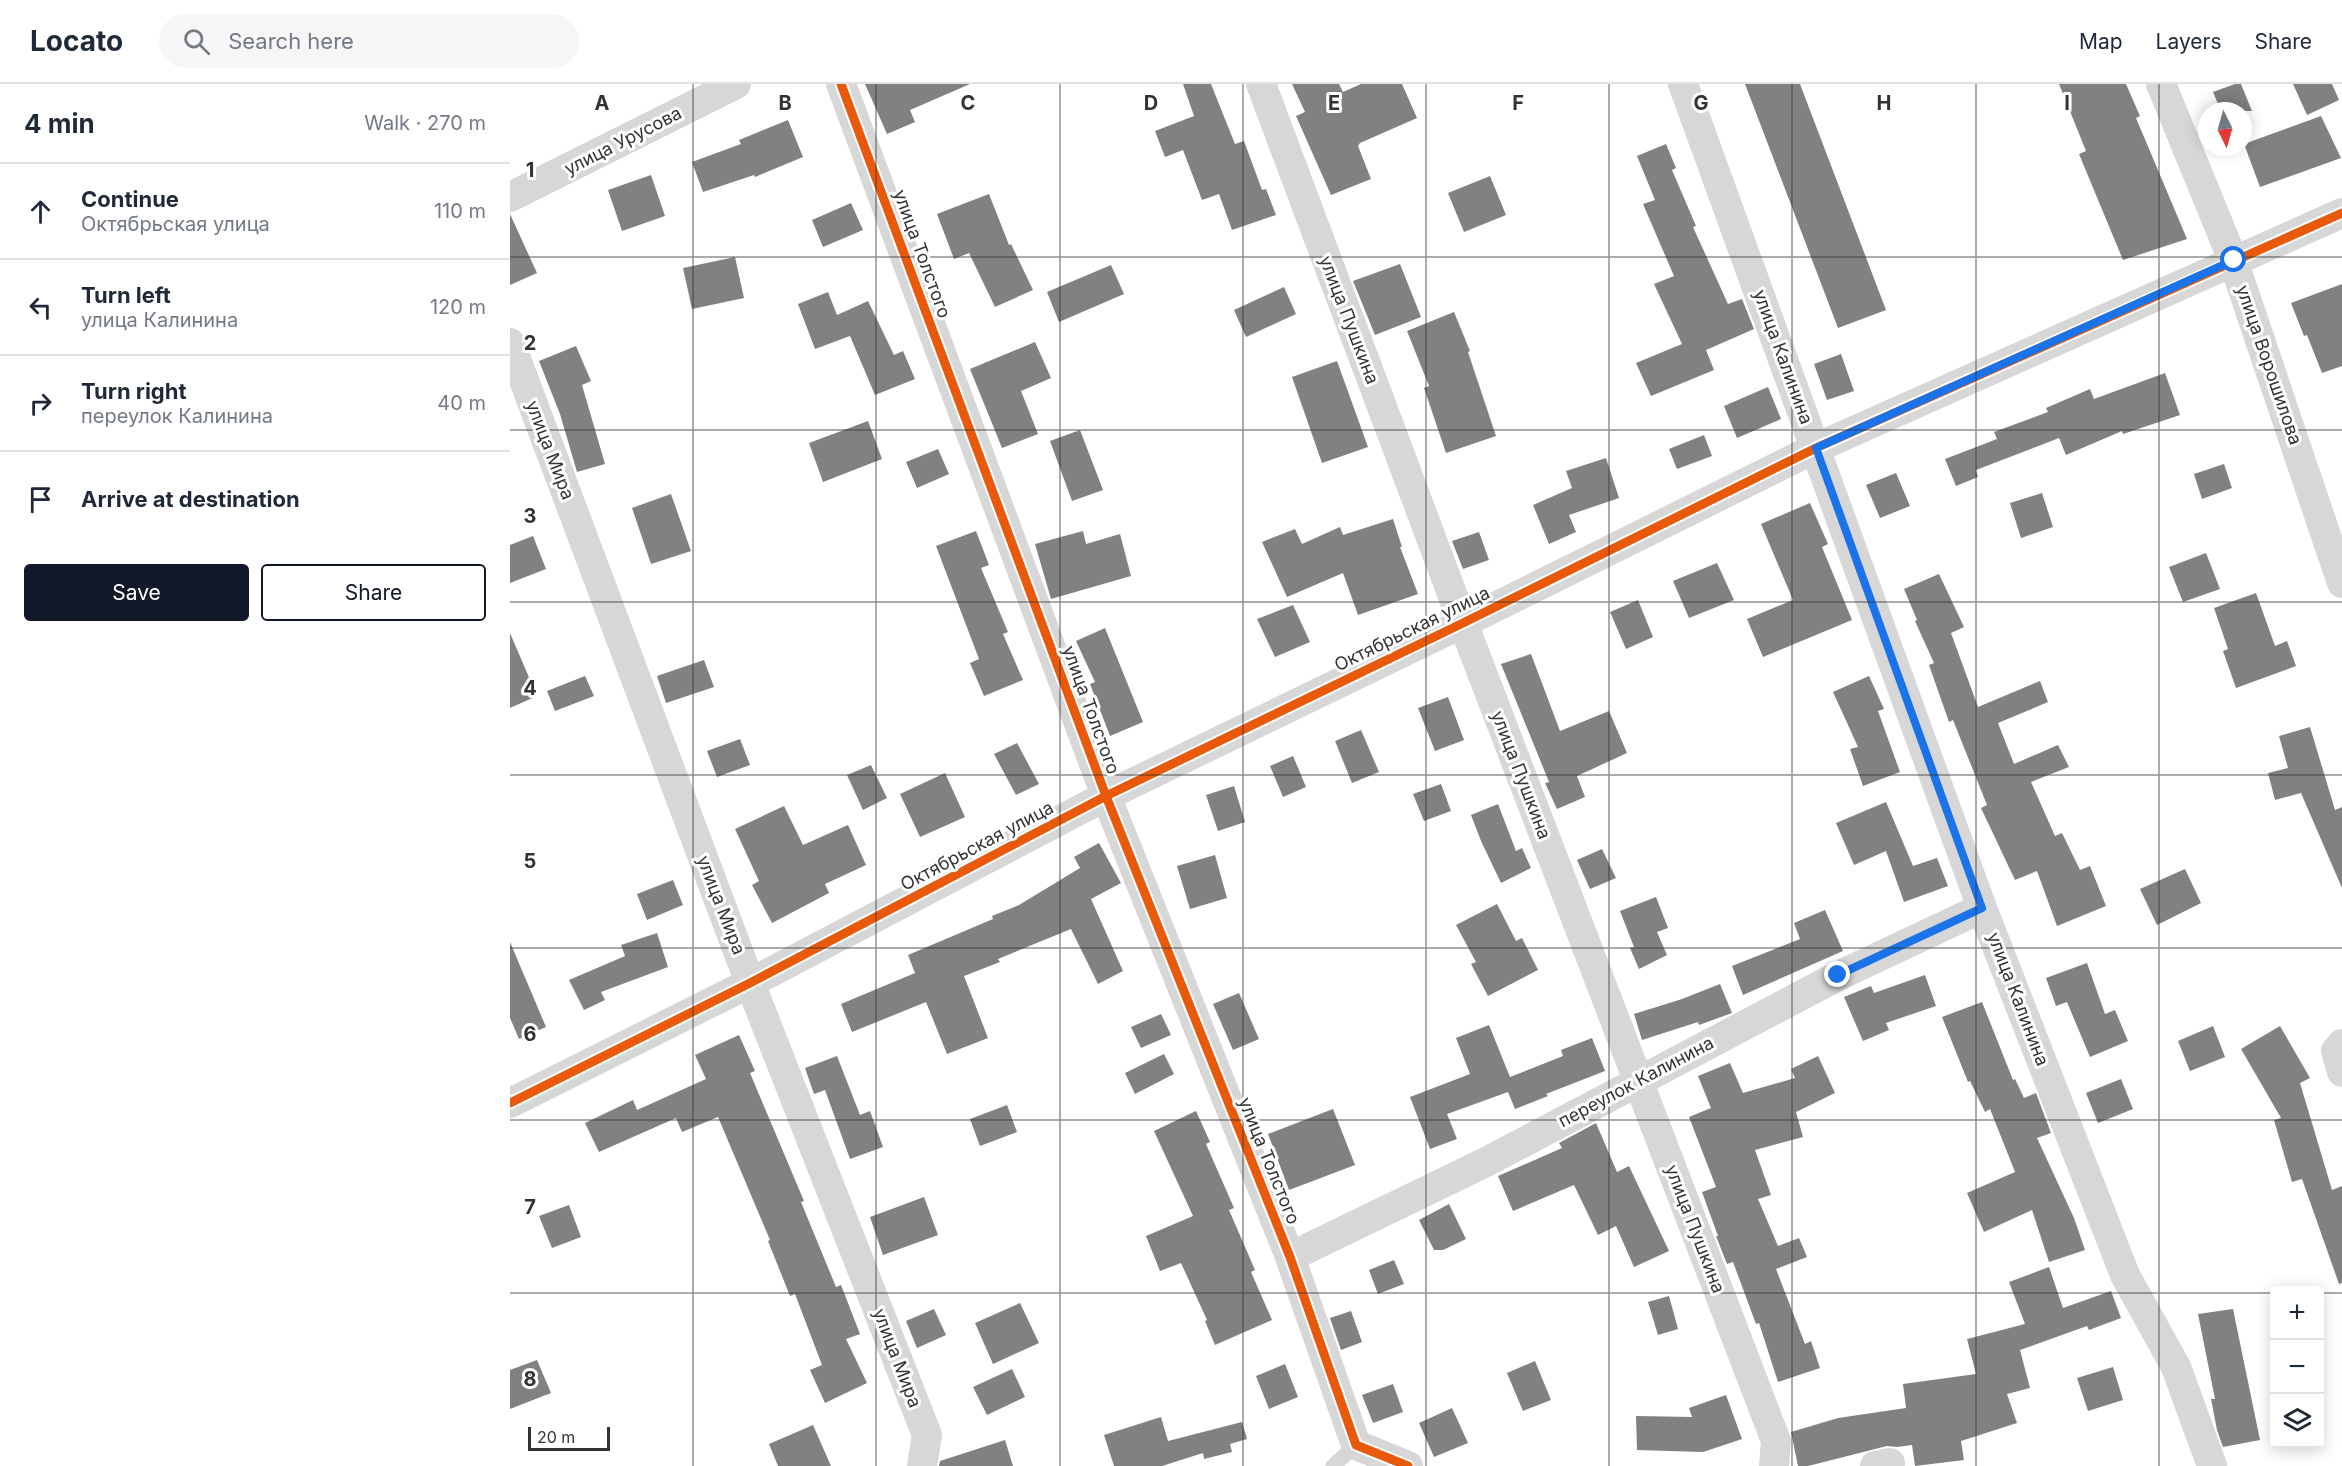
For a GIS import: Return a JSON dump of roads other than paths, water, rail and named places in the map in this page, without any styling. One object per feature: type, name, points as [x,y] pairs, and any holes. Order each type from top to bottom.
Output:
[{"type":"street","name":"улица Урусова","points":[[510,197],[736,84]]},
{"type":"street","name":"улица Толстого","points":[[841,84],[1106,796],[1290,1257],[1356,1445]]},
{"type":"street","name":"улица Пушкина","points":[[1261,84],[1463,623],[1776,1441],[1774,1466]]},
{"type":"street","name":"улица Калинина","points":[[1683,84],[1982,908],[2125,1275],[2176,1367],[2212,1466]]},
{"type":"street","name":"улица Ворошилова","points":[[2161,84],[2234,260],[2342,583]]},
{"type":"street","name":"Октябрьская улица","points":[[510,1102],[750,983],[1106,796],[1816,448],[2342,213]]},
{"type":"street","name":"улица Мира","points":[[510,343],[750,983],[927,1435],[922,1466]]},
{"type":"street","name":"переулок Калинина","points":[[1290,1257],[1486,1162],[1838,975],[1982,908]]},
{"type":"street","points":[[2342,1044],[2336,1051],[2342,1072]]},
{"type":"street","points":[[1356,1445],[1408,1466]]},
{"type":"lane","points":[[1333,1466],[1356,1445]]}]
